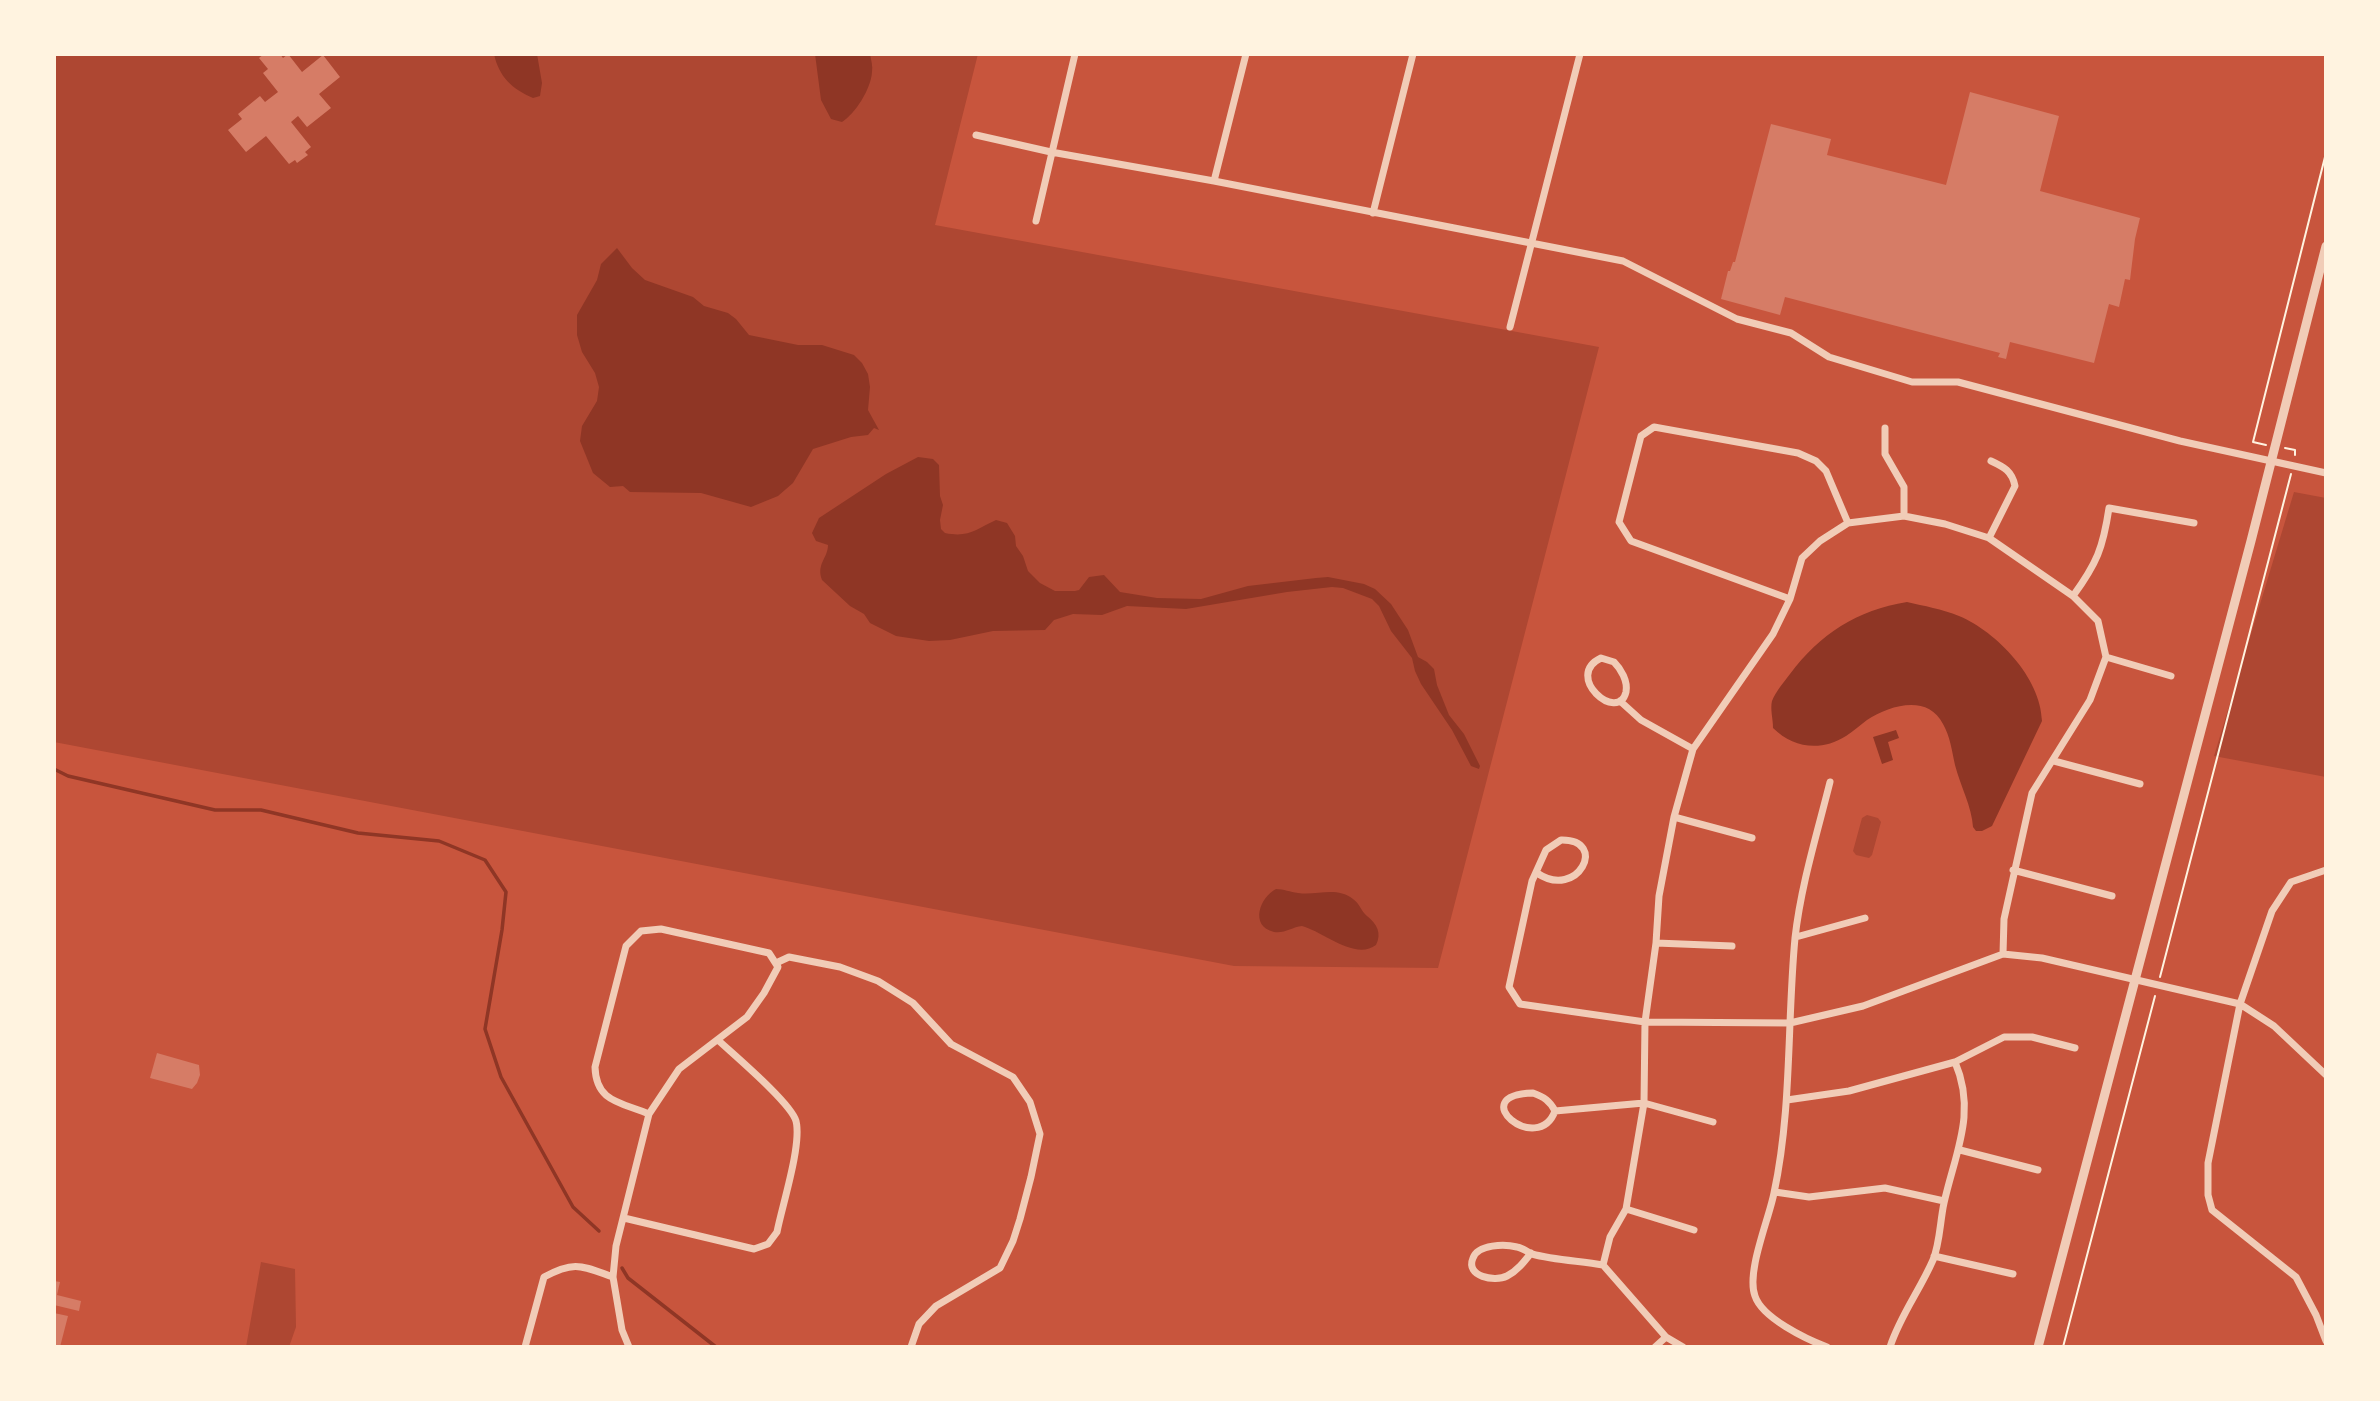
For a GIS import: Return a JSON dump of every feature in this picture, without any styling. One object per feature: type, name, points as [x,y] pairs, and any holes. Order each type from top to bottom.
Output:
[{"type":"street","points":[[1036,221],[1075,54]]},
{"type":"street","points":[[1214,181],[1246,54]]},
{"type":"street","points":[[1373,212],[1412,54]]},
{"type":"street","points":[[1510,327],[1580,54]]},
{"type":"street","points":[[976,135],[1051,152],[1623,261],[1737,318],[1791,333],[1829,358],[1912,382],[1958,382],[2180,441],[2326,473]]},
{"type":"street","points":[[2038,1347],[2326,246]]},
{"type":"street","points":[[1790,598],[1631,541],[1619,522],[1641,436],[1654,427],[1798,453],[1816,461],[1826,471],[1848,523]]},
{"type":"street","points":[[1885,428],[1885,454],[1905,487],[1904,516]]},
{"type":"street","points":[[1989,538],[2015,486],[2008,469],[1991,461]]},
{"type":"street","points":[[2073,596],[2094,566],[2104,541],[2109,508],[2194,523]]},
{"type":"street","points":[[1602,1265],[1610,1237],[1626,1209],[1644,1103],[1644,1022],[1656,943],[1659,896],[1674,817],[1693,748],[1773,634],[1790,598],[1802,558],[1820,541],[1848,523],[1904,516],[1945,524],[1989,538],[2073,596],[2098,621],[2106,657],[2090,699],[2032,793],[2004,919],[2003,954]]},
{"type":"street","points":[[2106,657],[2171,676]]},
{"type":"street","points":[[1606,658],[1618,666],[1626,682],[1624,696],[1620,701],[1612,704],[1598,696],[1587,674],[1593,662],[1606,658]]},
{"type":"street","points":[[1620,701],[1641,720],[1693,748]]},
{"type":"street","points":[[2054,761],[2140,784]]},
{"type":"street","points":[[1827,1347],[1765,1313],[1755,1296],[1752,1277],[1775,1192],[1787,1100],[1796,937],[1806,874],[1830,782]]},
{"type":"street","points":[[1674,817],[1752,838]]},
{"type":"street","points":[[1537,873],[1556,881],[1576,875],[1586,862],[1585,852],[1575,842],[1557,841],[1544,854],[1532,881],[1509,987],[1520,1004],[1644,1022],[1790,1023],[1863,1006],[2003,954],[2042,958],[2240,1004],[2274,1026],[2326,1075]]},
{"type":"street","points":[[2013,870],[2112,896]]},
{"type":"street","points":[[2326,870],[2291,882],[2272,912],[2240,1004],[2208,1163],[2208,1195],[2212,1210],[2296,1278],[2316,1315],[2326,1341]]},
{"type":"street","points":[[1796,937],[1865,918]]},
{"type":"street","points":[[649,1114],[604,1095],[596,1083],[595,1067],[626,947],[641,931],[661,929],[769,953],[777,965]]},
{"type":"street","points":[[1656,943],[1732,946]]},
{"type":"street","points":[[628,1347],[622,1330],[613,1277],[616,1246],[649,1114],[679,1069],[747,1017],[764,993],[777,965],[789,957],[840,967],[878,981],[913,1003],[951,1044],[1013,1077],[1030,1102],[1040,1134],[1013,1241],[1000,1268],[936,1307],[919,1325],[911,1347]]},
{"type":"street","points":[[1787,1100],[1849,1091],[1955,1062],[2004,1037],[2032,1037],[2075,1048]]},
{"type":"street","points":[[624,1218],[754,1249],[768,1244],[777,1232],[797,1139],[796,1119],[784,1103],[718,1040]]},
{"type":"street","points":[[1890,1347],[1896,1328],[1916,1296],[1934,1256],[1944,1202],[1960,1150],[1966,1102],[1962,1077],[1955,1062]]},
{"type":"street","points":[[1534,1093],[1546,1098],[1555,1111],[1549,1122],[1530,1128],[1510,1121],[1504,1104],[1518,1094],[1534,1093]]},
{"type":"street","points":[[1555,1111],[1644,1103],[1713,1122]]},
{"type":"street","points":[[1960,1150],[2038,1170]]},
{"type":"street","points":[[1775,1192],[1809,1198],[1885,1188],[1944,1202]]},
{"type":"street","points":[[1626,1209],[1694,1230]]},
{"type":"street","points":[[1531,1253],[1505,1278],[1482,1277],[1474,1270],[1471,1262],[1474,1254],[1480,1250],[1503,1245],[1518,1247],[1531,1253],[1602,1265],[1666,1337],[1683,1347]]},
{"type":"street","points":[[1934,1256],[2013,1275]]},
{"type":"street","points":[[525,1347],[544,1278],[559,1269],[577,1265],[613,1277]]},
{"type":"street","points":[[1655,1347],[1666,1337]]},
{"type":"path","points":[[2253,442],[2326,153]]},
{"type":"path","points":[[2063,1347],[2288,486]]},
{"type":"shaded area","points":[[54,54],[978,54],[935,225],[1599,347],[1438,968],[1234,966],[54,742]]},
{"type":"shaded area","points":[[494,54],[537,54],[542,83],[540,96],[533,98],[513,86],[503,76]]},
{"type":"shaded area","points":[[815,54],[870,54],[872,70],[869,86],[857,107],[842,122],[831,119],[821,100]]},
{"type":"shaded area","points":[[617,248],[645,280],[693,297],[704,306],[728,313],[749,335],[798,345],[822,345],[854,355],[868,374],[868,410],[879,430],[874,428],[868,435],[851,437],[813,449],[793,483],[778,496],[751,507],[701,493],[630,492],[623,486],[610,487],[593,473],[580,441],[582,426],[597,401],[599,387],[595,373],[582,352],[577,335],[577,315],[597,280],[601,264]]},
{"type":"shaded area","points":[[918,457],[933,459],[939,465],[943,505],[940,520],[941,529],[945,533],[966,533],[996,520],[1007,523],[1015,536],[1016,546],[1028,571],[1040,583],[1055,591],[1079,590],[1089,577],[1104,575],[1120,592],[1157,598],[1201,599],[1248,586],[1328,577],[1364,584],[1375,589],[1391,604],[1408,630],[1418,657],[1434,669],[1437,685],[1449,715],[1464,734],[1480,766],[1479,769],[1471,766],[1452,730],[1421,684],[1412,658],[1391,631],[1379,606],[1372,599],[1343,588],[1287,592],[1186,609],[1127,606],[1102,615],[1073,614],[1054,620],[1045,630],[993,631],[950,640],[929,641],[896,636],[870,623],[864,614],[850,606],[822,580],[820,570],[828,545],[816,541],[812,533],[819,518],[886,474]]},
{"type":"shaded area","points":[[2294,492],[2326,498],[2326,777],[2214,756]]},
{"type":"shaded area","points":[[1907,602],[1959,616],[1988,633],[2002,645],[2025,673],[2040,705],[2042,721],[1992,826],[1982,831],[1976,831],[1973,827],[1945,729],[1936,715],[1928,709],[1908,705],[1886,710],[1837,741],[1817,746],[1798,744],[1773,728],[1771,707],[1774,697],[1814,647],[1856,618]]},
{"type":"shaded area","points":[[1896,730],[1899,738],[1888,742],[1893,760],[1882,764],[1873,737]]},
{"type":"shaded area","points":[[1867,815],[1878,818],[1881,822],[1869,858],[1856,855],[1853,851],[1862,818]]},
{"type":"shaded area","points":[[1276,889],[1305,894],[1333,892],[1347,895],[1376,926],[1379,937],[1376,945],[1368,949],[1349,947],[1302,926],[1278,932],[1266,929],[1259,918],[1260,911],[1265,898]]},
{"type":"shaded area","points":[[261,1262],[295,1269],[296,1327],[289,1347],[246,1347]]},
{"type":"building","points":[[264,54],[280,54],[283,58],[288,54],[302,72],[323,55],[340,77],[319,94],[331,108],[307,127],[298,116],[291,122],[311,147],[305,152],[308,155],[297,163],[295,160],[289,164],[266,136],[246,152],[228,130],[242,119],[238,114],[260,96],[265,102],[278,92],[263,73],[268,69],[259,58]]},
{"type":"building","points":[[1970,92],[2059,116],[2040,191],[2140,218],[2130,280],[2125,279],[2119,307],[2109,304],[2094,363],[2010,342],[2006,359],[1998,357],[2000,353],[1785,297],[1780,315],[1721,299],[1728,271],[1735,262],[1771,124],[1831,139],[1827,155],[1946,185]]},
{"type":"building","points":[[157,1053],[199,1065],[200,1075],[192,1089],[150,1078]]},
{"type":"building","points":[[54,1281],[60,1282],[57,1295],[81,1301],[79,1311],[54,1305]]},
{"type":"building","points":[[54,1313],[68,1316],[60,1347],[54,1347]]},
{"type":"waterway","points":[[54,769],[68,776],[215,810],[261,810],[358,833],[439,841],[485,860],[506,892],[485,1029],[501,1077],[573,1207],[599,1231]]},
{"type":"waterway","points":[[622,1268],[628,1278],[716,1347]]}]
